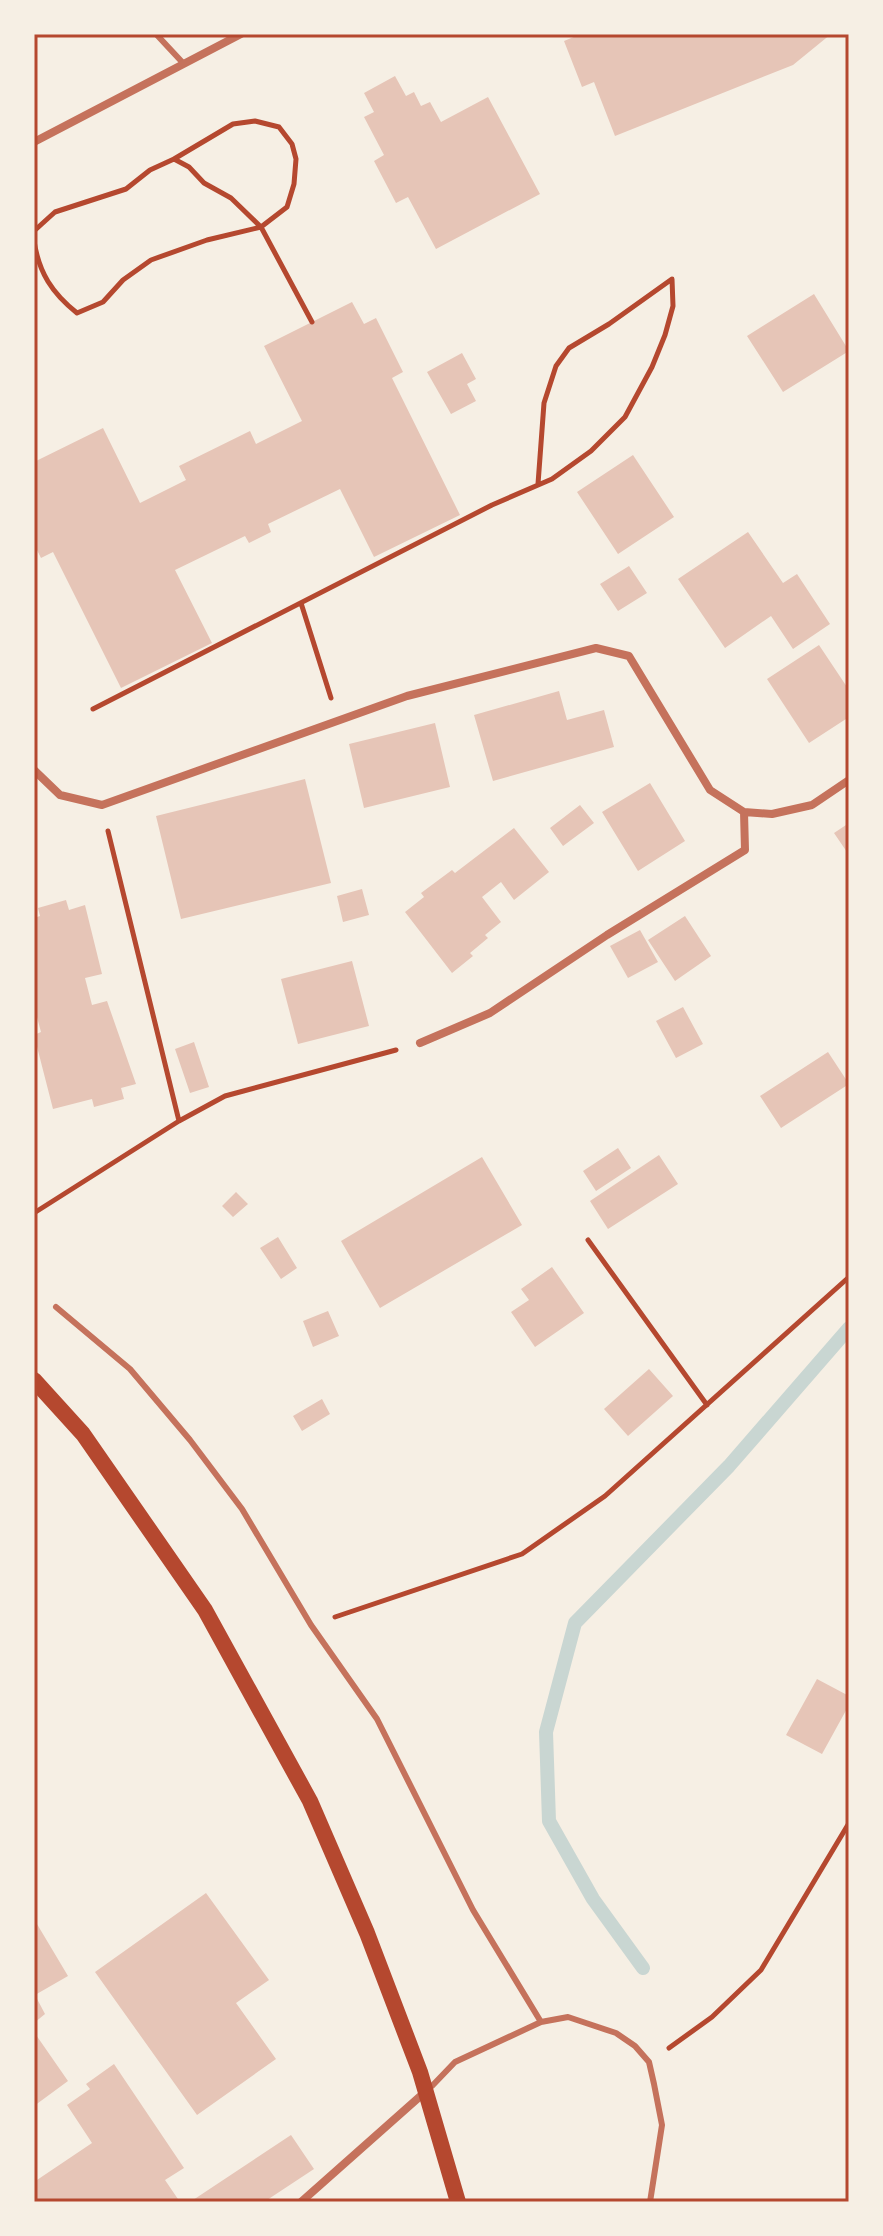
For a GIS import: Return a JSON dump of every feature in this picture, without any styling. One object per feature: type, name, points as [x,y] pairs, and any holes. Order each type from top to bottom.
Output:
[{"type":"main road","points":[[34,1380],[83,1434],[205,1610],[310,1801],[367,1933],[420,2072],[458,2202]]},
{"type":"street","points":[[34,142],[241,34]]},
{"type":"street","points":[[34,770],[60,795],[102,805],[407,696],[596,648],[629,656],[710,790],[744,812],[772,814],[812,805],[849,780]]},
{"type":"street","points":[[420,1043],[490,1013],[607,935],[745,850],[744,812]]},
{"type":"street","points":[[301,2202],[432,2086]]},
{"type":"lane","points":[[156,34],[183,63]]},
{"type":"lane","points":[[56,1307],[130,1369],[190,1440],[242,1509],[311,1625],[377,1719],[473,1910],[541,2022]]},
{"type":"lane","points":[[432,2086],[455,2062],[541,2022],[568,2017],[616,2033],[635,2046],[649,2062],[662,2125],[650,2202]]},
{"type":"path","points":[[34,231],[55,212],[126,189],[150,170],[233,124],[255,121],[279,127],[292,144],[296,159],[294,184],[287,207],[261,227],[207,240],[151,260],[123,280],[103,302],[77,313],[57,296],[37,261],[34,241]]},
{"type":"path","points":[[174,159],[189,167],[204,183],[231,198],[261,227],[312,322]]},
{"type":"path","points":[[93,709],[492,505],[552,479],[591,451],[625,417],[652,367],[673,306],[672,279],[569,348],[556,366],[544,403],[538,484]]},
{"type":"path","points":[[301,603],[338,720]]},
{"type":"path","points":[[102,805],[179,1121]]},
{"type":"path","points":[[34,1213],[179,1121],[225,1096],[420,1043]]},
{"type":"path","points":[[588,1240],[707,1405]]},
{"type":"path","points":[[311,1625],[522,1554],[605,1496],[849,1277]]},
{"type":"path","points":[[649,2062],[712,2017],[761,1970],[849,1823]]},
{"type":"building","points":[[581,34],[831,34],[793,65],[615,136],[594,82],[582,87],[564,41]]},
{"type":"building","points":[[395,76],[406,96],[414,92],[421,106],[430,102],[441,122],[488,97],[540,194],[436,249],[408,197],[396,203],[374,161],[384,155],[364,117],[374,112],[364,93]]},
{"type":"building","points":[[814,294],[849,351],[783,392],[747,336]]},
{"type":"building","points":[[352,302],[364,324],[376,318],[403,372],[392,378],[460,515],[374,557],[340,489],[268,524],[271,532],[249,543],[245,536],[175,570],[212,643],[121,688],[53,552],[41,558],[34,544],[34,462],[103,428],[140,503],[186,480],[179,466],[250,431],[256,444],[302,421],[264,346]]},
{"type":"building","points":[[462,353],[476,379],[467,384],[476,401],[451,414],[427,372]]},
{"type":"building","points":[[633,455],[674,517],[618,554],[577,492]]},
{"type":"building","points":[[748,532],[783,583],[797,574],[830,624],[793,649],[771,616],[725,648],[678,579]]},
{"type":"building","points":[[629,566],[647,593],[618,611],[600,584]]},
{"type":"building","points":[[819,645],[849,690],[849,717],[809,743],[767,679]]},
{"type":"building","points":[[559,691],[567,720],[604,710],[614,747],[493,781],[474,715]]},
{"type":"building","points":[[435,723],[450,787],[364,808],[349,744]]},
{"type":"building","points":[[305,779],[331,883],[181,919],[156,816]]},
{"type":"building","points":[[650,783],[685,841],[638,871],[602,812]]},
{"type":"building","points":[[580,805],[594,823],[563,846],[550,828]]},
{"type":"building","points":[[849,823],[849,855],[834,833]]},
{"type":"building","points":[[514,828],[549,872],[514,900],[501,882],[482,897],[501,922],[470,953],[473,956],[452,973],[405,912],[424,897],[421,893],[452,870],[455,873]]},
{"type":"building","points":[[362,889],[369,915],[343,922],[337,896]]},
{"type":"building","points":[[66,900],[69,910],[85,905],[102,974],[85,978],[92,1005],[107,1001],[136,1084],[121,1088],[124,1099],[94,1107],[92,1099],[53,1109],[34,1035],[41,1032],[34,1006],[34,918],[40,916],[38,908]]},
{"type":"building","points":[[685,916],[711,956],[675,981],[648,940]]},
{"type":"building","points":[[640,930],[658,962],[628,978],[610,946]]},
{"type":"building","points":[[352,961],[369,1026],[298,1044],[281,979]]},
{"type":"building","points":[[683,1007],[703,1044],[676,1058],[656,1021]]},
{"type":"building","points":[[194,1042],[209,1087],[190,1093],[175,1049]]},
{"type":"building","points":[[828,1052],[849,1084],[781,1128],[760,1096]]},
{"type":"building","points":[[618,1148],[631,1168],[596,1191],[583,1171]]},
{"type":"building","points":[[659,1155],[678,1184],[608,1229],[590,1201]]},
{"type":"building","points":[[482,1157],[522,1225],[380,1308],[341,1241]]},
{"type":"building","points":[[236,1192],[248,1204],[233,1217],[222,1206]]},
{"type":"building","points":[[278,1237],[297,1268],[281,1279],[260,1248]]},
{"type":"building","points":[[552,1267],[584,1313],[535,1347],[511,1312],[529,1300],[521,1289]]},
{"type":"building","points":[[328,1311],[339,1336],[313,1347],[303,1321]]},
{"type":"building","points":[[649,1369],[673,1396],[628,1436],[604,1409]]},
{"type":"building","points":[[322,1399],[330,1414],[302,1431],[293,1416]]},
{"type":"building","points":[[817,1679],[849,1696],[849,1705],[822,1754],[786,1735]]},
{"type":"building","points":[[206,1893],[269,1980],[236,2003],[276,2059],[197,2115],[95,1972]]},
{"type":"building","points":[[34,1919],[68,1976],[35,1995],[45,2014],[34,2023]]},
{"type":"building","points":[[34,2032],[68,2081],[34,2106]]},
{"type":"building","points":[[114,2064],[184,2168],[165,2180],[180,2202],[34,2202],[34,2182],[92,2143],[67,2105],[90,2089],[86,2084]]},
{"type":"building","points":[[291,2135],[314,2169],[264,2202],[190,2202]]},
{"type":"waterway","points":[[643,1968],[593,1899],[549,1821],[546,1732],[575,1623],[729,1466],[849,1328]]}]
